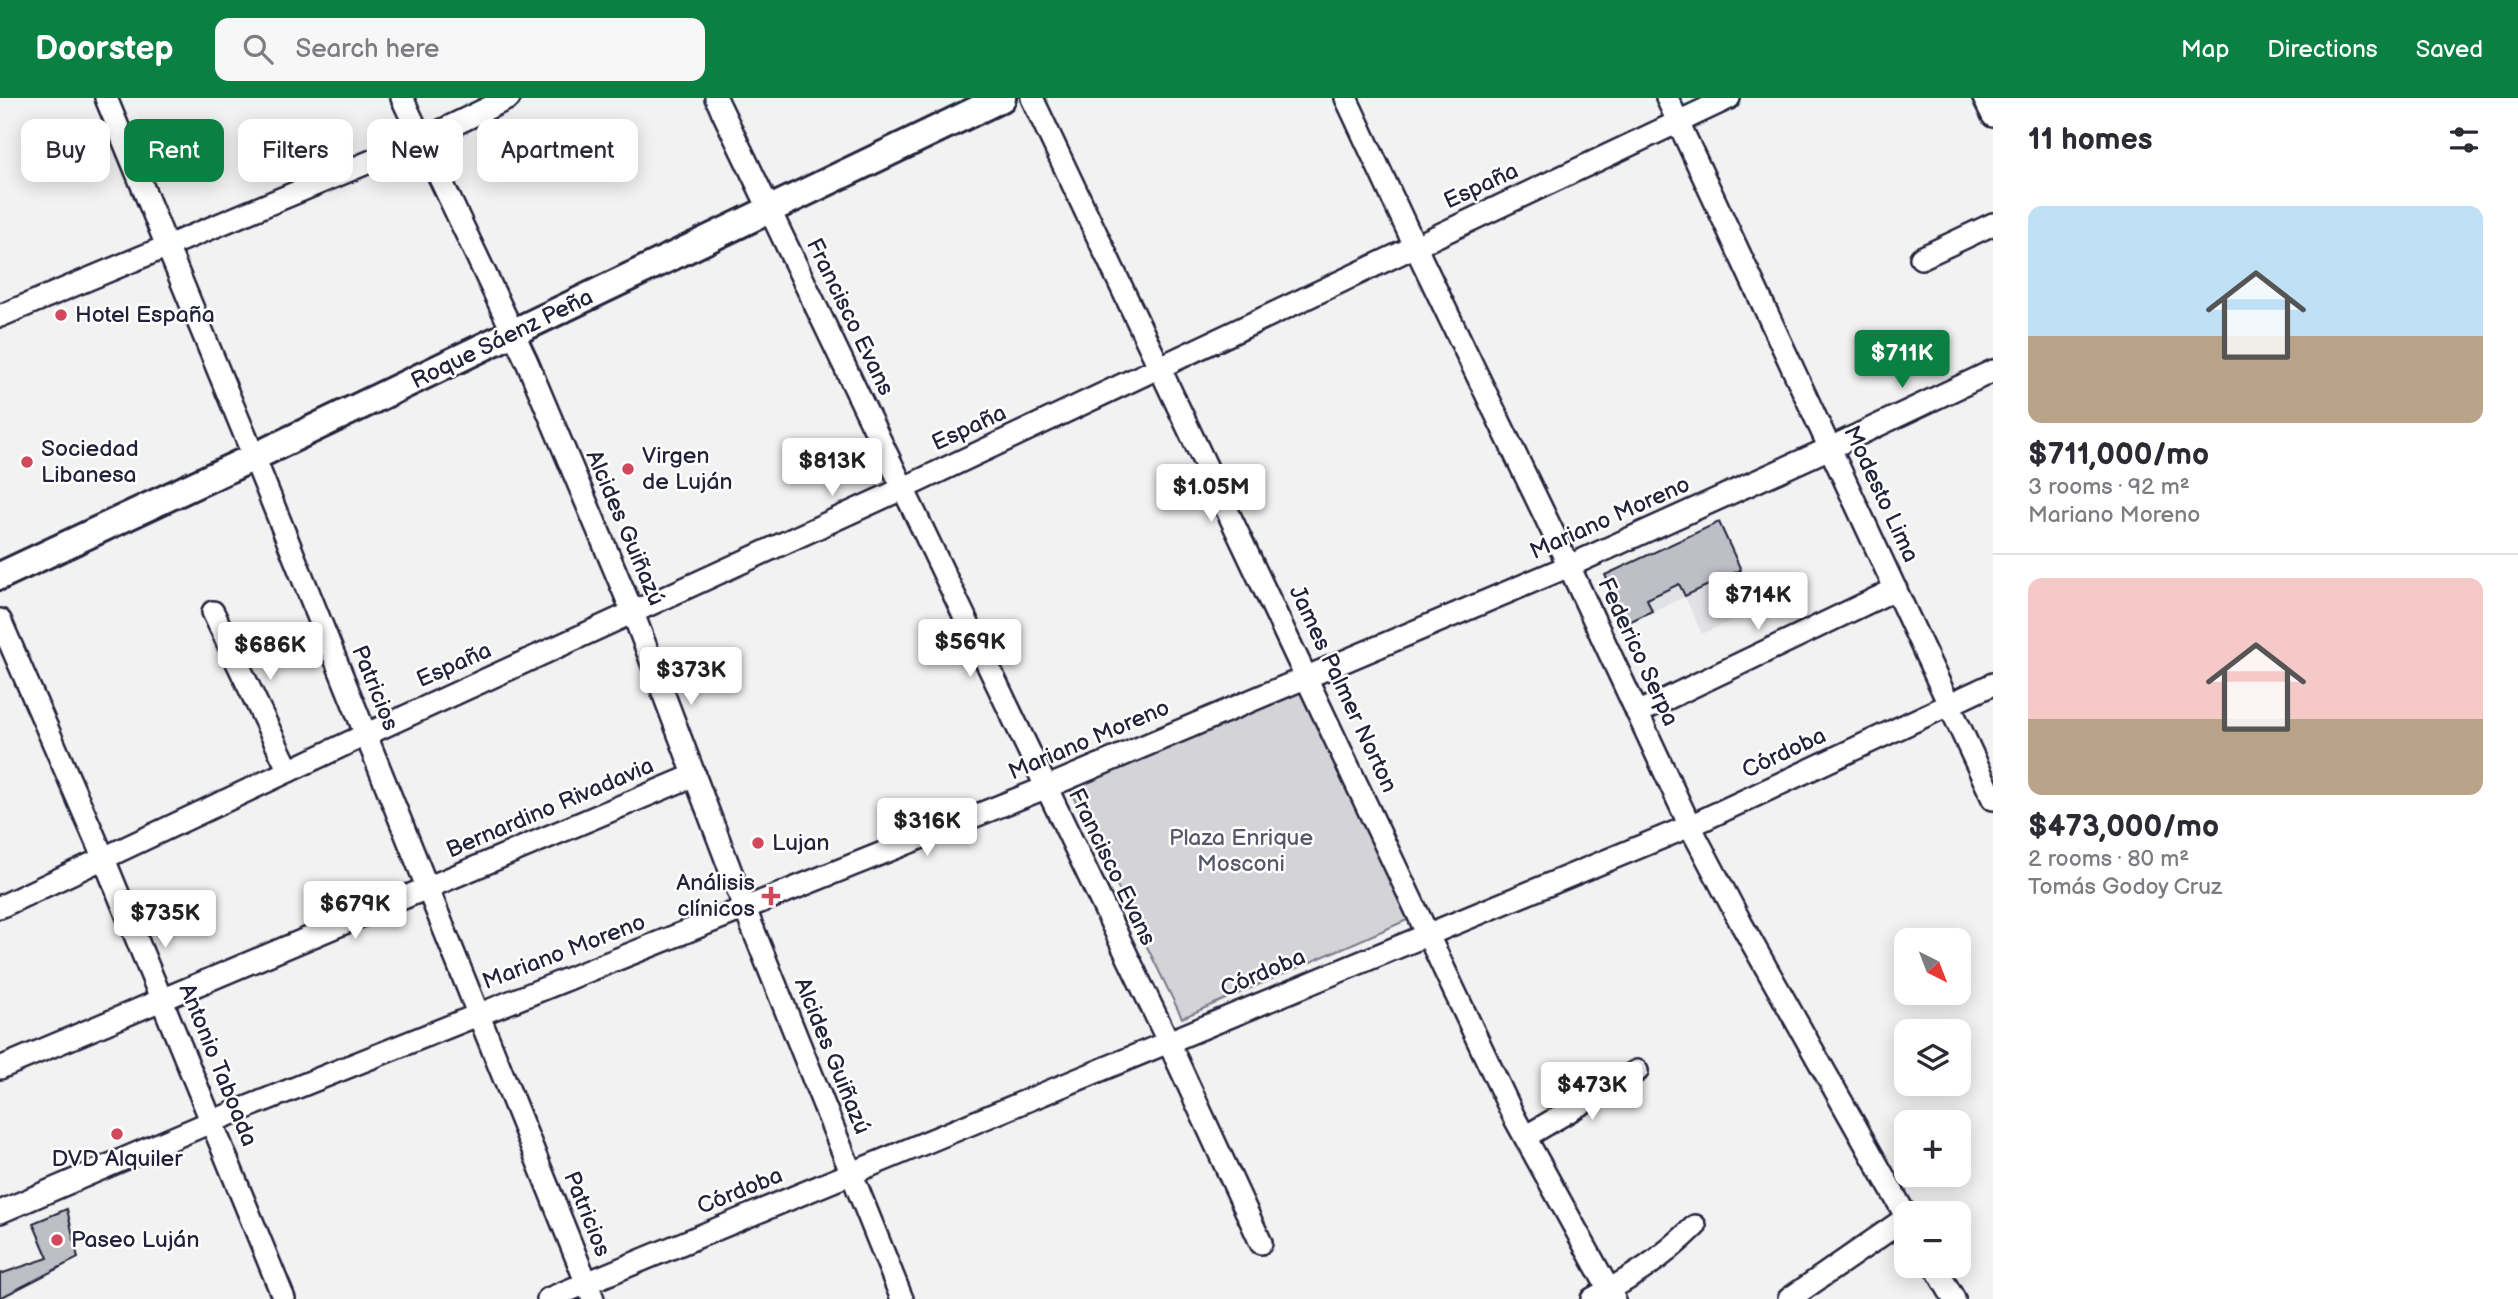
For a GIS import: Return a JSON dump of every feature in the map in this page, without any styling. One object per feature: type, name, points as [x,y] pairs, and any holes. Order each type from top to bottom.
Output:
[{"type":"main road","name":"Roque Sáenz Peña","points":[[0,576],[1002,98]]},
{"type":"street","name":"Patricios","points":[[106,98],[254,457],[590,1291]]},
{"type":"street","name":"Alcides Guiñazú","points":[[402,98],[412,119]]},
{"type":"street","points":[[463,120],[509,98]]},
{"type":"street","name":"Francisco Evans","points":[[716,98],[1168,1041],[1261,1243]]},
{"type":"street","name":"James Palmer Norton","points":[[1032,98],[1525,1137],[1605,1296]]},
{"type":"street","name":"Federico Serpa","points":[[1346,98],[1690,826],[1742,925],[1897,1201]]},
{"type":"street","name":"Modesto Lima","points":[[1667,98],[1993,799]]},
{"type":"street","name":"España","points":[[0,907],[365,735],[904,488],[1729,98]]},
{"type":"street","points":[[1984,98],[1993,116]]},
{"type":"street","points":[[0,316],[367,163]]},
{"type":"street","name":"Alcides Guiñazú","points":[[442,182],[513,333],[633,613],[745,909],[902,1299]]},
{"type":"street","points":[[1921,258],[1993,223]]},
{"type":"street","name":"Mariano Moreno","points":[[0,1212],[213,1121],[1045,788],[1569,566],[1993,371]]},
{"type":"street","points":[[1637,713],[1896,589]]},
{"type":"street","points":[[213,612],[289,771]]},
{"type":"street","name":"Antonio Taboada","points":[[0,620],[163,999],[284,1299]]},
{"type":"street","name":"Córdoba","points":[[548,1299],[590,1291],[851,1174],[1690,826],[1993,684]]},
{"type":"street","name":"Bernardino Rivadavia","points":[[0,1068],[695,775]]},
{"type":"street","points":[[1525,1137],[1637,1071]]},
{"type":"street","points":[[1789,1299],[1894,1225]]},
{"type":"street","points":[[1605,1296],[1667,1254],[1695,1226]]},
{"type":"street","points":[[1942,1278],[1954,1299]]},
{"type":"shaded area","points":[[1719,522],[1758,608],[1702,634],[1685,597],[1627,623],[1605,575]]},
{"type":"green space","name":"Plaza Enrique Mosconi","points":[[1301,687],[1414,917],[1182,1018],[1068,786]]},
{"type":"building","points":[[1719,522],[1741,570],[1685,596],[1679,584],[1647,599],[1652,611],[1627,623],[1605,575]]},
{"type":"building","name":"Paseo Luján","points":[[67,1209],[78,1258],[0,1298],[0,1274],[48,1258],[33,1223]]},
{"type":"place","name":"Hotel España","points":[[61,315]]},
{"type":"place","name":"Sociedad Libanesa","points":[[27,462]]},
{"type":"place","name":"Virgen de Luján","points":[[628,469]]},
{"type":"place","name":"Lujan","points":[[758,843]]},
{"type":"place","name":"Análisis clínicos","points":[[771,896]]},
{"type":"place","name":"DVD Alquiler","points":[[117,1134]]},
{"type":"place","name":"Paseo Luján","points":[[57,1240]]}]
